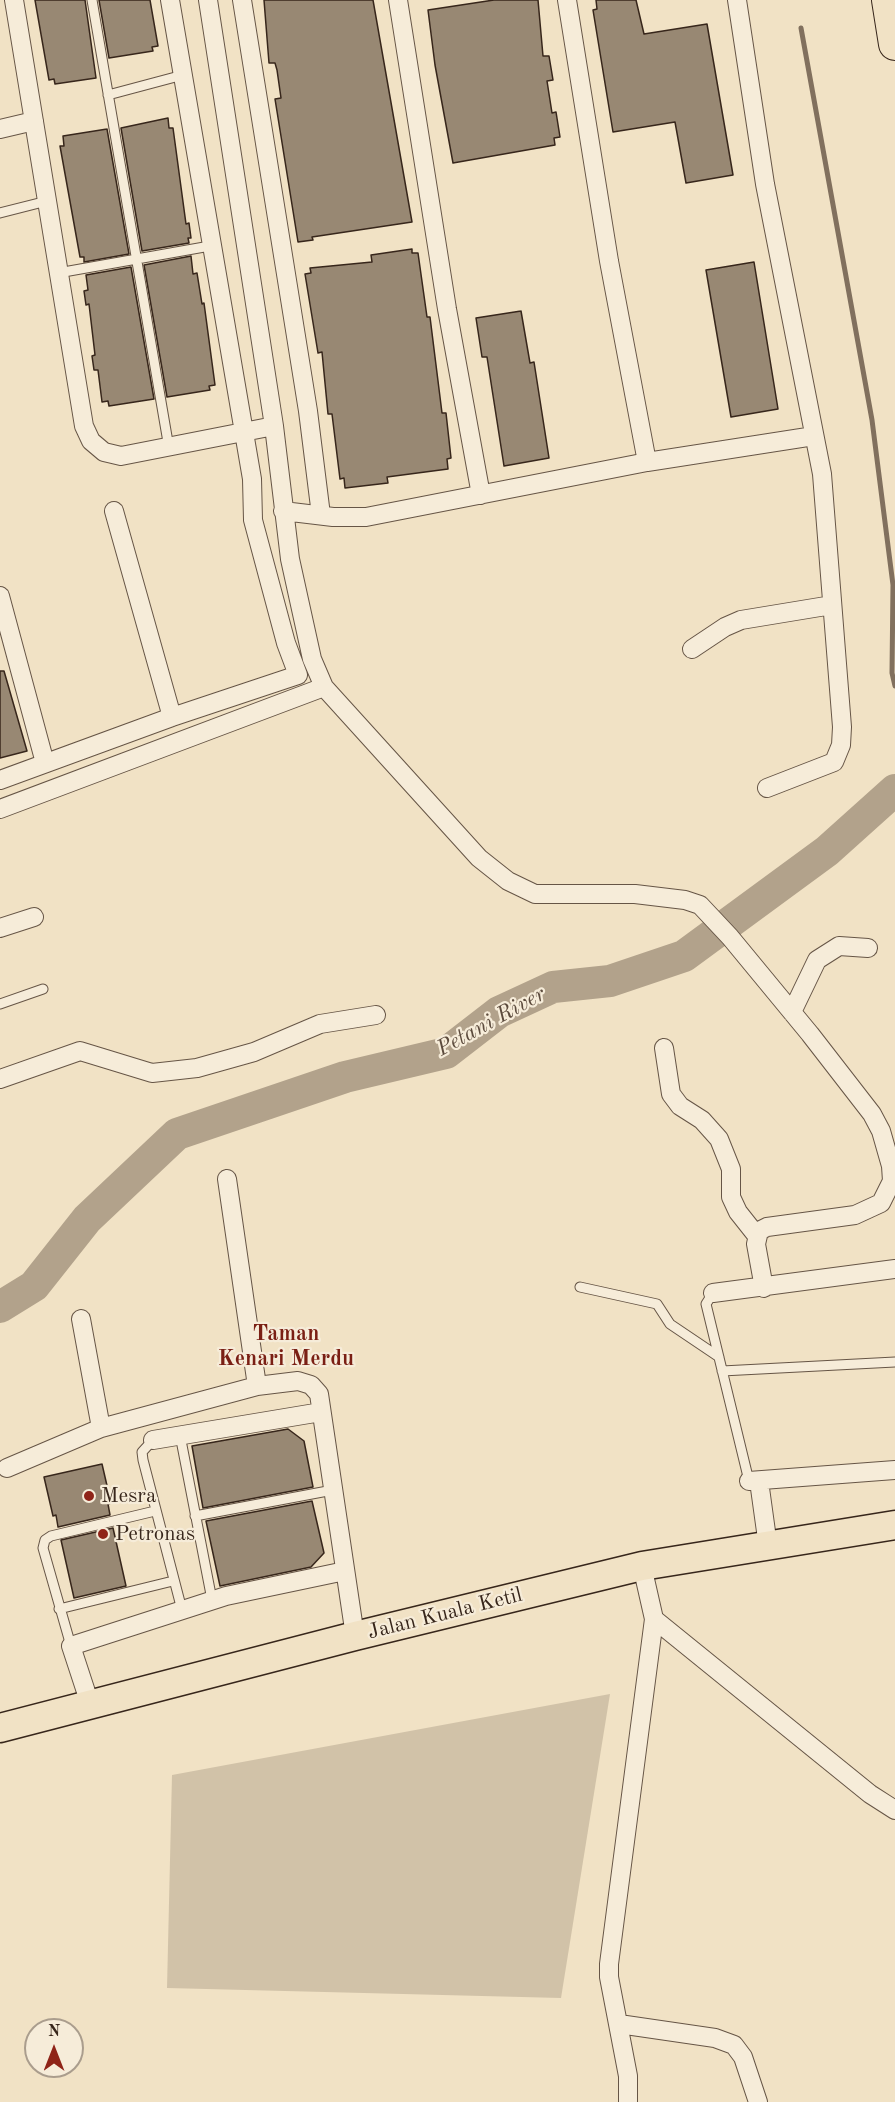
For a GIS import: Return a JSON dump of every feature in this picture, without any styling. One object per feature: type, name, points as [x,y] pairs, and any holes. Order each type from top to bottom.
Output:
[{"type":"highway","points":[[888,0],[895,44]]},
{"type":"main road","name":"Jalan Kuala Ketil","points":[[0,1728],[355,1636],[642,1566],[895,1525]]},
{"type":"street","points":[[14,0],[84,426],[92,441],[104,452],[122,456],[274,426]]},
{"type":"street","points":[[170,0],[210,246],[252,479],[253,520],[286,643],[307,672],[324,687],[479,858],[508,881],[535,894],[635,894],[685,900],[700,905],[730,937],[792,1012],[872,1114],[888,1153],[892,1181],[881,1203],[871,1210],[839,1218],[767,1227],[759,1231],[757,1236]]},
{"type":"street","points":[[208,0],[274,426],[283,511],[307,672]]},
{"type":"street","points":[[242,0],[308,411],[321,515]]},
{"type":"street","points":[[398,0],[447,309],[481,495]]},
{"type":"street","points":[[567,0],[609,261],[647,462]]},
{"type":"street","points":[[737,0],[765,184],[822,474],[842,727],[839,755],[834,762],[767,788]]},
{"type":"street","points":[[0,129],[34,121]]},
{"type":"street","points":[[283,511],[366,517],[647,462],[814,436]]},
{"type":"street","points":[[114,512],[172,717]]},
{"type":"street","points":[[0,596],[45,763]]},
{"type":"street","points":[[692,649],[725,627],[741,620],[832,605]]},
{"type":"street","points":[[0,780],[172,717],[307,672]]},
{"type":"street","points":[[0,809],[324,687]]},
{"type":"street","points":[[0,928],[34,917]]},
{"type":"street","points":[[792,1012],[807,977],[823,955],[838,946],[868,948]]},
{"type":"street","points":[[0,1079],[80,1051],[152,1073],[197,1068],[254,1052],[320,1024],[376,1015]]},
{"type":"street","points":[[663,1048],[671,1094],[680,1106],[702,1120],[719,1138],[731,1169],[731,1197],[738,1212],[757,1236],[764,1288]]},
{"type":"street","points":[[227,1179],[257,1386]]},
{"type":"street","points":[[713,1293],[895,1269]]},
{"type":"street","points":[[81,1319],[101,1428]]},
{"type":"street","points":[[7,1468],[101,1428],[257,1386],[298,1381],[311,1385],[319,1394],[355,1636]]},
{"type":"street","points":[[153,1440],[321,1412]]},
{"type":"street","points":[[768,1546],[754,1481],[895,1470]]},
{"type":"street","points":[[628,2102],[628,2076],[609,1977],[609,1964],[654,1619],[642,1566]]},
{"type":"street","points":[[90,1704],[71,1646],[212,1600],[345,1571]]},
{"type":"street","points":[[654,1619],[870,1794],[895,1810]]},
{"type":"street","points":[[619,2024],[715,2038],[734,2045],[743,2057],[758,2102]]},
{"type":"lane","points":[[92,0],[169,448]]},
{"type":"lane","points":[[108,95],[183,75]]},
{"type":"lane","points":[[0,213],[47,201]]},
{"type":"lane","points":[[58,273],[210,246]]},
{"type":"lane","points":[[0,1004],[43,989]]},
{"type":"lane","points":[[580,1287],[657,1304],[670,1324],[719,1357]]},
{"type":"lane","points":[[713,1293],[706,1304],[722,1371],[754,1481]]},
{"type":"lane","points":[[722,1371],[895,1362]]},
{"type":"lane","points":[[180,1436],[212,1600]]},
{"type":"lane","points":[[153,1440],[142,1452],[182,1610]]},
{"type":"lane","points":[[195,1516],[333,1490]]},
{"type":"lane","points":[[71,1646],[43,1548],[45,1540],[51,1536],[155,1510]]},
{"type":"lane","points":[[59,1609],[173,1581]]},
{"type":"shaded area","points":[[610,1694],[561,1998],[167,1988],[172,1775]]},
{"type":"building","points":[[35,0],[85,0],[96,78],[55,84],[54,79],[49,80]]},
{"type":"building","points":[[99,0],[150,0],[158,46],[152,47],[153,51],[109,58]]},
{"type":"building","points":[[264,0],[373,0],[412,222],[312,237],[313,240],[298,242],[275,99],[281,98],[277,70],[275,63],[269,63]]},
{"type":"building","points":[[494,0],[538,0],[543,56],[549,56],[553,80],[547,81],[552,113],[556,112],[560,137],[554,138],[555,145],[453,163],[435,65],[428,10]]},
{"type":"building","points":[[596,0],[636,0],[644,34],[707,24],[733,175],[686,183],[675,122],[613,132],[593,10],[597,9]]},
{"type":"building","points":[[168,118],[169,128],[173,128],[186,224],[189,223],[191,238],[188,238],[189,243],[142,251],[121,128]]},
{"type":"building","points":[[107,129],[129,254],[84,262],[84,257],[80,257],[60,146],[64,146],[63,136]]},
{"type":"building","points":[[412,249],[412,253],[418,253],[427,317],[430,317],[442,413],[446,413],[451,458],[447,459],[448,469],[387,477],[388,483],[345,488],[344,478],[340,479],[332,414],[328,414],[322,352],[318,353],[305,274],[311,273],[310,268],[372,262],[371,255]]},
{"type":"building","points":[[191,256],[193,274],[197,273],[202,304],[204,303],[215,385],[209,386],[210,390],[167,397],[144,265]]},
{"type":"building","points":[[754,262],[778,409],[731,417],[706,270]]},
{"type":"building","points":[[131,267],[154,399],[109,406],[108,401],[102,402],[98,370],[94,370],[92,356],[95,355],[89,304],[86,305],[84,291],[88,290],[86,275]]},
{"type":"building","points":[[521,311],[530,363],[534,362],[549,458],[504,466],[487,357],[482,357],[476,318]]},
{"type":"building","points":[[0,671],[4,671],[27,751],[0,758]]},
{"type":"building","points":[[288,1429],[304,1441],[313,1487],[203,1508],[192,1446]]},
{"type":"building","points":[[102,1464],[111,1503],[108,1504],[110,1515],[58,1527],[56,1515],[53,1516],[44,1477]]},
{"type":"building","points":[[312,1501],[324,1553],[311,1567],[220,1586],[206,1521]]},
{"type":"building","points":[[113,1528],[126,1586],[74,1598],[61,1540]]},
{"type":"waterway","points":[[801,28],[872,420],[893,585],[892,673],[895,686]]},
{"type":"waterway","name":"Petani River","points":[[0,1307],[34,1286],[87,1219],[177,1134],[345,1077],[446,1053],[499,1012],[553,987],[610,981],[684,956],[827,851],[895,790]]},
{"type":"place","name":"Mesra","points":[[89,1496]]},
{"type":"place","name":"Petronas","points":[[103,1534]]},
{"type":"district","name":"Taman Kenari Merdu","points":[[286,1346]]}]
